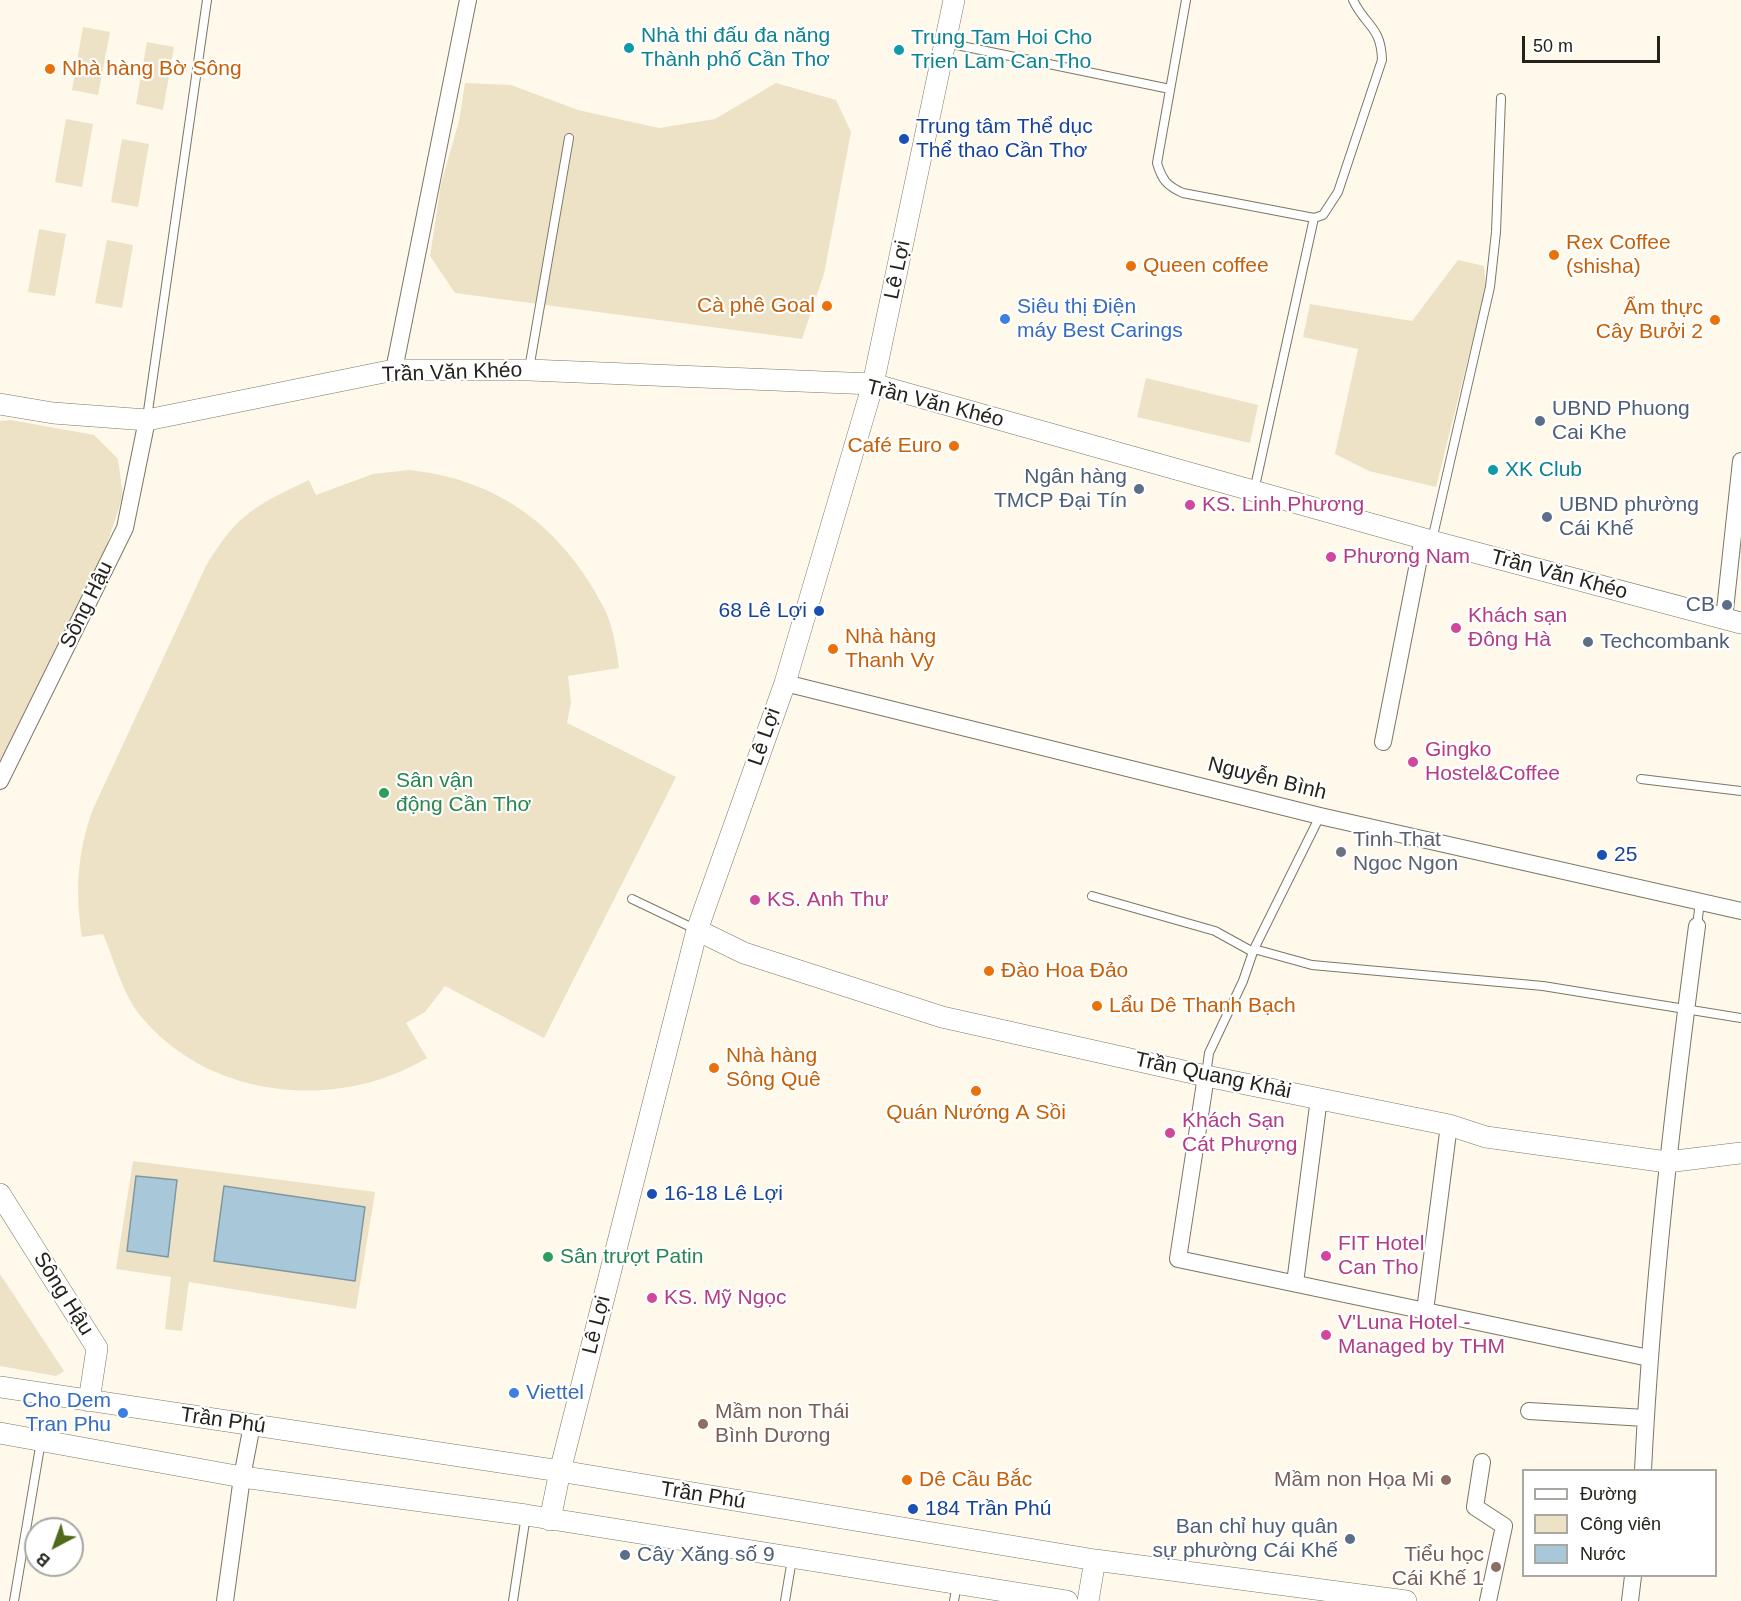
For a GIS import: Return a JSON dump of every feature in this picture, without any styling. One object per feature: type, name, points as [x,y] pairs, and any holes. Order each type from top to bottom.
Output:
[{"type":"street","points":[[394,370],[468,0]]},
{"type":"street","name":"Lê Lợi","points":[[550,1520],[560,1471],[697,930],[784,683],[873,384],[954,0]]},
{"type":"street","name":"Trần Văn Khéo","points":[[0,404],[53,413],[147,420],[394,370],[529,370],[873,384],[1427,539],[1733,621]]},
{"type":"street","name":"Sông Hậu","points":[[0,781],[125,528],[147,420]]},
{"type":"street","points":[[1733,621],[1741,461]]},
{"type":"street","points":[[1383,742],[1427,539]]},
{"type":"street","name":"Nguyễn Bình","points":[[784,683],[1320,816],[1741,910]]},
{"type":"street","points":[[1643,1469],[1648,1358],[1667,1162],[1697,926]]},
{"type":"street","name":"Trần Quang Khải","points":[[697,930],[744,953],[942,1017],[1206,1076],[1449,1125],[1486,1137],[1667,1162],[1741,1153]]},
{"type":"street","points":[[1206,1076],[1179,1259],[1648,1358]]},
{"type":"street","points":[[1295,1283],[1319,1098]]},
{"type":"street","points":[[1425,1311],[1449,1125]]},
{"type":"street","name":"Sông Hậu","points":[[0,1194],[98,1348],[89,1401]]},
{"type":"street","name":"Trần Phú","points":[[0,1387],[560,1471],[1095,1560],[1406,1601]]},
{"type":"street","points":[[1529,1412],[1645,1418]]},
{"type":"street","points":[[225,1601],[242,1477],[252,1425]]},
{"type":"street","points":[[0,1433],[242,1477],[526,1515],[792,1558],[955,1592],[1067,1601]]},
{"type":"street","points":[[1482,1462],[1476,1507],[1504,1526],[1488,1601]]},
{"type":"street","points":[[1088,1601],[1095,1560]]},
{"type":"street","points":[[1630,1601],[1633,1577]]},
{"type":"lane","points":[[147,420],[207,0]]},
{"type":"lane","points":[[1186,0],[1156,163],[1161,178],[1170,187],[1183,193],[1314,218],[1323,215],[1338,192],[1382,60],[1382,41],[1373,26],[1359,13],[1353,0]]},
{"type":"lane","points":[[945,43],[1170,88]]},
{"type":"lane","points":[[1427,539],[1490,287],[1496,232],[1501,98]]},
{"type":"lane","points":[[529,370],[569,138]]},
{"type":"lane","points":[[1254,491],[1314,218]]},
{"type":"lane","points":[[1641,779],[1741,791]]},
{"type":"lane","points":[[1206,1076],[1209,1053],[1243,981],[1254,950],[1320,816]]},
{"type":"lane","points":[[1092,896],[1215,932],[1254,950],[1312,965],[1543,986],[1741,1018]]},
{"type":"lane","points":[[632,899],[697,930]]},
{"type":"lane","points":[[1697,926],[1700,902]]},
{"type":"lane","points":[[14,1601],[41,1440]]},
{"type":"lane","points":[[513,1601],[526,1515]]},
{"type":"lane","points":[[784,1601],[792,1558]]},
{"type":"green space","points":[[83,27],[110,32],[98,95],[72,90]]},
{"type":"green space","points":[[147,42],[174,47],[163,110],[136,104]]},
{"type":"green space","points":[[465,83],[511,85],[578,110],[659,128],[715,119],[776,83],[836,100],[851,132],[824,274],[802,339],[455,293],[430,256],[441,184],[459,121]]},
{"type":"green space","points":[[66,119],[93,124],[82,187],[55,182]]},
{"type":"green space","points":[[122,139],[149,144],[138,207],[111,202]]},
{"type":"green space","points":[[39,229],[66,234],[55,296],[28,292]]},
{"type":"green space","points":[[107,240],[133,245],[122,308],[95,303]]},
{"type":"green space","points":[[1458,260],[1484,266],[1486,287],[1436,487],[1369,471],[1335,454],[1358,349],[1303,337],[1310,304],[1412,321]]},
{"type":"green space","points":[[1146,378],[1258,405],[1250,443],[1137,417]]},
{"type":"green space","points":[[11,420],[94,435],[118,459],[123,496],[95,580],[0,769],[0,421]]},
{"type":"green space","name":"Sân vận động Cần Thơ","points":[[409,470],[441,475],[499,496],[524,512],[547,531],[568,553],[587,578],[603,606],[614,636],[619,668],[568,676],[571,702],[567,723],[676,777],[544,1038],[445,986],[425,1012],[406,1023],[427,1058],[392,1075],[355,1086],[317,1090],[278,1089],[241,1081],[205,1067],[172,1047],[144,1020],[130,1001],[103,934],[82,937],[78,888],[81,857],[88,825],[93,809],[206,566],[238,522],[261,505],[309,480],[316,495],[373,474]]},
{"type":"green space","points":[[133,1161],[375,1192],[356,1309],[189,1282],[182,1331],[165,1329],[171,1277],[116,1269]]},
{"type":"green space","points":[[0,1274],[64,1371],[56,1376],[0,1366]]},
{"type":"water","points":[[136,1176],[177,1180],[168,1257],[127,1251]]},
{"type":"water","points":[[224,1186],[365,1207],[355,1281],[214,1261]]},
{"type":"place","name":"Nhà thi đấu đa năng Thành phố Cần Thơ","points":[[629,48]]},
{"type":"place","name":"Trung Tam Hoi Cho Trien Lam Can Tho","points":[[899,50]]},
{"type":"place","name":"Nhà hàng Bờ Sông","points":[[50,69]]},
{"type":"place","name":"Trung tâm Thể dục Thể thao Cần Thơ","points":[[904,139]]},
{"type":"place","name":"Rex Coffee (shisha)","points":[[1554,255]]},
{"type":"place","name":"Queen coffee","points":[[1131,266]]},
{"type":"place","name":"Cà phê Goal","points":[[827,306]]},
{"type":"place","name":"Siêu thị Điện máy Best Carings","points":[[1005,319]]},
{"type":"place","name":"Ẩm thực Cây Bưởi 2","points":[[1715,320]]},
{"type":"place","name":"UBND Phuong Cai Khe","points":[[1540,421]]},
{"type":"place","name":"Café Euro","points":[[954,446]]},
{"type":"place","name":"XK Club","points":[[1493,470]]},
{"type":"place","name":"Ngân hàng TMCP Đại Tín","points":[[1139,489]]},
{"type":"place","name":"KS. Linh Phương","points":[[1190,505]]},
{"type":"place","name":"UBND phường Cái Khế","points":[[1547,517]]},
{"type":"place","name":"Phương Nam","points":[[1331,557]]},
{"type":"place","name":"CB","points":[[1727,605]]},
{"type":"place","name":"68 Lê Lợi","points":[[819,611]]},
{"type":"place","name":"Khách sạn Đông Hà","points":[[1456,628]]},
{"type":"place","name":"Techcombank","points":[[1588,642]]},
{"type":"place","name":"Nhà hàng Thanh Vy","points":[[833,649]]},
{"type":"place","name":"Gingko Hostel&Coffee","points":[[1413,762]]},
{"type":"place","name":"Sân vận động Cần Thơ","points":[[384,793]]},
{"type":"place","name":"Tinh That Ngoc Ngon","points":[[1341,852]]},
{"type":"place","name":"25","points":[[1602,855]]},
{"type":"place","name":"KS. Anh Thư","points":[[755,900]]},
{"type":"place","name":"Đào Hoa Đảo","points":[[989,971]]},
{"type":"place","name":"Lẩu Dê Thanh Bạch","points":[[1097,1006]]},
{"type":"place","name":"Nhà hàng Sông Quê","points":[[714,1068]]},
{"type":"place","name":"Quán Nướng A Sồi","points":[[976,1091]]},
{"type":"place","name":"Khách Sạn Cát Phượng","points":[[1170,1133]]},
{"type":"place","name":"16-18 Lê Lợi","points":[[652,1194]]},
{"type":"place","name":"FIT Hotel Can Tho","points":[[1326,1256]]},
{"type":"place","name":"Sân trượt Patin","points":[[548,1257]]},
{"type":"place","name":"KS. Mỹ Ngọc","points":[[652,1298]]},
{"type":"place","name":"V'Luna Hotel - Managed by THM","points":[[1326,1335]]},
{"type":"place","name":"Viettel","points":[[514,1393]]},
{"type":"place","name":"Cho Dem Tran Phu","points":[[123,1413]]},
{"type":"place","name":"Mầm non Thái Bình Dương","points":[[703,1424]]},
{"type":"place","name":"Dê Cầu Bắc","points":[[907,1480]]},
{"type":"place","name":"Mầm non Họa Mi","points":[[1446,1480]]},
{"type":"place","name":"184 Trần Phú","points":[[913,1509]]},
{"type":"place","name":"Ban chỉ huy quân sự phường Cái Khế","points":[[1350,1539]]},
{"type":"place","name":"Cây Xăng số 9","points":[[625,1555]]},
{"type":"place","name":"Tiểu học Cái Khế 1","points":[[1496,1567]]}]
